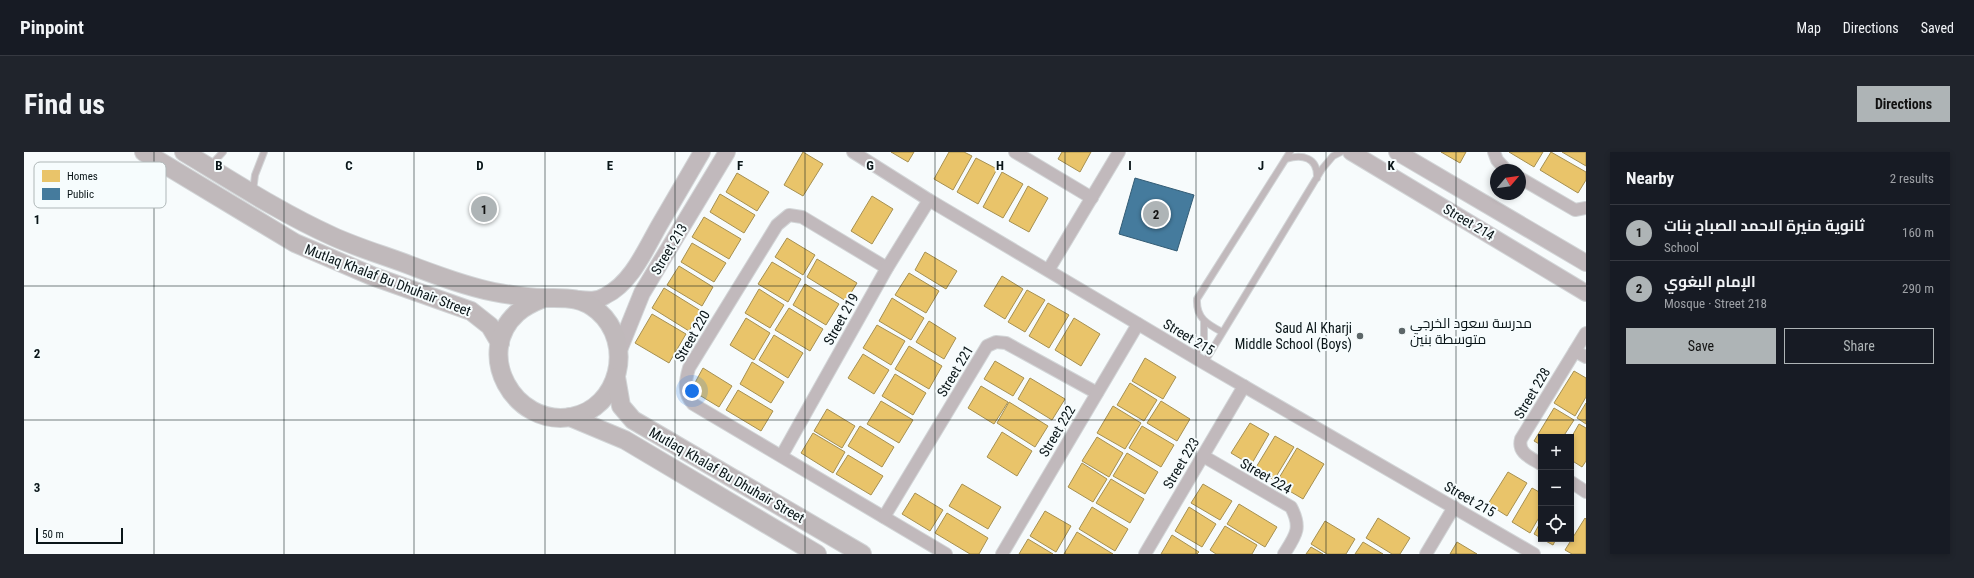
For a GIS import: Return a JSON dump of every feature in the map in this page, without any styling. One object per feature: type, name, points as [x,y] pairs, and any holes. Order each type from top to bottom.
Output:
[{"type":"main road","name":"Mutlaq Khalaf Bu Dhuhair Street","points":[[144,152],[161,162]]},
{"type":"main road","name":"Mutlaq Khalaf Bu Dhuhair Street","points":[[184,152],[303,221],[332,236],[367,251],[469,286],[515,296],[544,298]]},
{"type":"main road","name":"Mutlaq Khalaf Bu Dhuhair Street","points":[[166,165],[295,243],[372,276],[471,311],[490,326],[500,343]]},
{"type":"main road","points":[[562,297],[578,299],[598,311],[612,328],[619,350],[620,364],[609,392],[599,404],[585,412],[570,417],[550,417],[531,411],[515,399],[504,382],[499,363],[500,343],[506,328],[516,314],[529,304],[544,298],[562,297]]},
{"type":"main road","name":"Mutlaq Khalaf Bu Dhuhair Street","points":[[616,377],[622,406],[633,420],[862,554]]},
{"type":"main road","name":"Mutlaq Khalaf Bu Dhuhair Street","points":[[570,417],[626,440],[817,554]]},
{"type":"street","name":"Street 213","points":[[578,299],[597,300],[606,296],[624,281],[638,262],[702,152]]},
{"type":"street","name":"Street 213","points":[[619,350],[642,293],[727,152]]},
{"type":"street","name":"Street 215","points":[[853,152],[929,200],[1049,269],[1138,324],[1534,554]]},
{"type":"street","points":[[1015,152],[1092,198]]},
{"type":"street","points":[[1049,269],[1119,152]]},
{"type":"street","name":"Street 214","points":[[1351,152],[1586,293]]},
{"type":"street","name":"Street 214","points":[[1397,152],[1586,263]]},
{"type":"street","points":[[1494,152],[1496,160],[1500,164]]},
{"type":"street","points":[[1526,181],[1575,210],[1586,208]]},
{"type":"street","name":"Street 219","points":[[782,456],[887,268],[929,200]]},
{"type":"street","name":"Street 220","points":[[887,268],[802,217],[789,215],[777,225],[689,368],[685,391],[693,404],[946,554]]},
{"type":"street","points":[[1500,241],[1507,231],[1511,231],[1532,243],[1537,243],[1544,238]]},
{"type":"street","name":"Street 222","points":[[1002,554],[1138,324]]},
{"type":"street","name":"Street 228","points":[[1538,462],[1523,452],[1520,444],[1586,333]]},
{"type":"street","name":"Street 221","points":[[884,517],[987,346],[996,342],[1006,343],[1098,393]]},
{"type":"street","points":[[1575,351],[1586,357]]},
{"type":"street","name":"Street 223","points":[[1144,554],[1244,386]]},
{"type":"street","name":"Street 224","points":[[1203,456],[1291,507],[1297,519],[1297,533],[1284,554]]},
{"type":"street","points":[[1574,484],[1586,492]]},
{"type":"street","points":[[1426,554],[1454,507]]},
{"type":"lane","points":[[209,167],[223,152]]},
{"type":"lane","points":[[252,192],[255,175],[264,152]]},
{"type":"lane","points":[[1222,332],[1204,321],[1198,312],[1197,299],[1290,152]]},
{"type":"lane","points":[[1199,360],[1222,332],[1326,163],[1333,156],[1341,152]]},
{"type":"lane","points":[[1286,159],[1295,156],[1307,158],[1314,166],[1317,178]]},
{"type":"lane","points":[[1199,360],[1204,339],[1204,321]]},
{"type":"building: Homes","points":[[803,152],[823,164],[803,196],[784,185]]},
{"type":"building: Homes","points":[[891,152],[914,152],[908,162]]},
{"type":"building: Homes","points":[[949,152],[964,152],[972,156],[953,190],[934,179]]},
{"type":"building: Homes","points":[[1062,152],[1091,152],[1080,172],[1058,159]]},
{"type":"building: Homes","points":[[1441,152],[1466,152],[1460,163]]},
{"type":"building: Homes","points":[[1509,152],[1543,152],[1534,167]]},
{"type":"building: Homes","points":[[1551,152],[1586,172],[1586,180],[1578,193],[1540,170]]},
{"type":"building: Homes","points":[[1562,152],[1586,152],[1586,166]]},
{"type":"building: Homes","points":[[976,158],[997,169],[978,204],[957,192]]},
{"type":"building: Homes","points":[[1002,172],[1023,184],[1003,218],[983,207]]},
{"type":"building: Homes","points":[[737,173],[769,192],[757,211],[726,192]]},
{"type":"building: Homes","points":[[1028,186],[1048,198],[1029,232],[1009,221]]},
{"type":"building: Homes","points":[[720,194],[755,215],[744,233],[710,212]]},
{"type":"building: Homes","points":[[872,196],[893,209],[872,244],[851,231]]},
{"type":"building: Homes","points":[[704,217],[741,239],[729,259],[692,237]]},
{"type":"building: Homes","points":[[787,238],[815,255],[803,275],[775,257]]},
{"type":"building: Homes","points":[[692,243],[726,263],[714,282],[681,262]]},
{"type":"building: Homes","points":[[925,252],[957,271],[946,289],[915,270]]},
{"type":"building: Homes","points":[[817,259],[857,283],[846,301],[807,277]]},
{"type":"building: Homes","points":[[772,262],[801,279],[788,302],[758,284]]},
{"type":"building: Homes","points":[[679,266],[713,287],[702,306],[667,285]]},
{"type":"building: Homes","points":[[909,273],[939,291],[926,313],[895,295]]},
{"type":"building: Homes","points":[[1002,276],[1023,289],[1005,319],[984,306]]},
{"type":"building: Homes","points":[[805,284],[839,304],[826,325],[793,305]]},
{"type":"building: Homes","points":[[664,288],[701,311],[689,331],[652,308]]},
{"type":"building: Homes","points":[[759,289],[784,305],[770,328],[745,313]]},
{"type":"building: Homes","points":[[1027,290],[1045,300],[1025,332],[1008,322]]},
{"type":"building: Homes","points":[[892,298],[924,318],[911,340],[879,321]]},
{"type":"building: Homes","points":[[1048,303],[1069,315],[1049,348],[1029,336]]},
{"type":"building: Homes","points":[[789,308],[823,329],[810,351],[775,330]]},
{"type":"building: Homes","points":[[652,314],[686,334],[669,363],[635,343]]},
{"type":"building: Homes","points":[[746,318],[770,333],[754,360],[730,345]]},
{"type":"building: Homes","points":[[1074,318],[1100,334],[1081,366],[1055,350]]},
{"type":"building: Homes","points":[[929,321],[956,338],[944,359],[916,342]]},
{"type":"building: Homes","points":[[877,325],[905,341],[891,365],[863,348]]},
{"type":"building: Homes","points":[[774,335],[803,353],[788,378],[759,360]]},
{"type":"building: Homes","points":[[909,346],[942,366],[929,389],[895,369]]},
{"type":"building: Homes","points":[[863,354],[889,370],[874,394],[848,378]]},
{"type":"building: Homes","points":[[1145,358],[1176,377],[1163,399],[1132,381]]},
{"type":"building: Homes","points":[[995,361],[1024,378],[1013,396],[984,379]]},
{"type":"building: Homes","points":[[752,362],[784,382],[771,403],[740,384]]},
{"type":"building: Homes","points":[[703,368],[732,386],[719,407],[691,390]]},
{"type":"building: Homes","points":[[1574,371],[1586,378],[1586,397],[1575,416],[1554,403]]},
{"type":"building: Homes","points":[[895,374],[926,393],[913,415],[882,396]]},
{"type":"building: Homes","points":[[1030,378],[1065,399],[1052,420],[1018,399]]},
{"type":"building: Homes","points":[[1130,383],[1157,400],[1144,421],[1117,405]]},
{"type":"building: Homes","points":[[981,386],[1008,402],[994,424],[968,408]]},
{"type":"building: Homes","points":[[738,390],[773,411],[761,431],[726,410]]},
{"type":"building: Homes","points":[[881,401],[913,420],[899,443],[867,424]]},
{"type":"building: Homes","points":[[1161,401],[1190,419],[1177,441],[1147,423]]},
{"type":"building: Homes","points":[[1009,402],[1048,426],[1035,447],[997,423]]},
{"type":"building: Homes","points":[[1586,403],[1586,424],[1577,418]]},
{"type":"building: Homes","points":[[1113,406],[1141,423],[1125,449],[1097,433]]},
{"type":"building: Homes","points":[[1554,408],[1574,420],[1565,434],[1538,434]]},
{"type":"building: Homes","points":[[827,409],[855,426],[842,448],[814,431]]},
{"type":"building: Homes","points":[[1250,423],[1269,434],[1251,465],[1231,453]]},
{"type":"building: Homes","points":[[1579,424],[1586,428],[1586,461],[1582,467],[1574,462],[1573,434]]},
{"type":"building: Homes","points":[[860,426],[894,447],[882,467],[848,446]]},
{"type":"building: Homes","points":[[1142,426],[1174,445],[1161,467],[1129,448]]},
{"type":"building: Homes","points":[[1002,432],[1032,451],[1017,476],[987,457]]},
{"type":"building: Homes","points":[[813,433],[845,452],[833,473],[801,453]]},
{"type":"building: Homes","points":[[1538,434],[1538,443],[1534,441]]},
{"type":"building: Homes","points":[[1275,436],[1294,447],[1274,480],[1255,469]]},
{"type":"building: Homes","points":[[1097,437],[1123,453],[1109,477],[1082,461]]},
{"type":"building: Homes","points":[[1297,448],[1324,464],[1303,499],[1276,483]]},
{"type":"building: Homes","points":[[1127,453],[1158,472],[1145,494],[1113,476]]},
{"type":"building: Homes","points":[[848,455],[883,476],[871,495],[836,474]]},
{"type":"building: Homes","points":[[1082,463],[1107,479],[1093,502],[1068,487]]},
{"type":"building: Homes","points":[[1508,472],[1527,483],[1507,516],[1488,504]]},
{"type":"building: Homes","points":[[1111,479],[1144,499],[1130,523],[1096,503]]},
{"type":"building: Homes","points":[[962,484],[1001,507],[988,529],[949,506]]},
{"type":"building: Homes","points":[[1203,484],[1232,501],[1220,520],[1191,503]]},
{"type":"building: Homes","points":[[1532,488],[1538,491],[1538,519],[1530,533],[1512,522]]},
{"type":"building: Homes","points":[[915,493],[943,510],[930,531],[902,514]]},
{"type":"building: Homes","points":[[1239,504],[1277,527],[1265,547],[1227,524]]},
{"type":"building: Homes","points":[[1092,507],[1128,529],[1115,551],[1079,529]]},
{"type":"building: Homes","points":[[1189,507],[1216,524],[1202,547],[1175,531]]},
{"type":"building: Homes","points":[[1045,511],[1071,526],[1056,552],[1030,536]]},
{"type":"building: Homes","points":[[947,513],[988,538],[979,554],[970,554],[935,533]]},
{"type":"building: Homes","points":[[1378,518],[1410,538],[1400,554],[1392,554],[1366,538]]},
{"type":"building: Homes","points":[[1585,518],[1586,554],[1572,554],[1565,550],[1570,542],[1574,542],[1574,536]]},
{"type":"building: Homes","points":[[1325,521],[1355,539],[1346,554],[1327,554],[1311,544]]},
{"type":"building: Homes","points":[[1225,526],[1257,545],[1252,554],[1216,554],[1210,550]]},
{"type":"building: Homes","points":[[1538,527],[1538,536],[1534,534]]},
{"type":"building: Homes","points":[[1077,532],[1113,554],[1064,554]]},
{"type":"building: Homes","points":[[1172,535],[1199,552],[1197,554],[1161,554]]},
{"type":"building: Homes","points":[[1028,539],[1053,554],[1019,554]]},
{"type":"building: Homes","points":[[1363,542],[1383,554],[1355,554]]},
{"type":"building: Homes","points":[[1457,542],[1477,554],[1450,554]]},
{"type":"building: Homes","points":[[1548,542],[1554,542],[1553,545]]},
{"type":"building: Homes","points":[[1311,547],[1323,554],[1306,554]]},
{"type":"building: Public","points":[[1135,178],[1194,195],[1177,251],[1119,234]]},
{"type":"place","name":"ثانوية منيرة الاحمد الصباح بنات","points":[[484,209]]},
{"type":"place","name":"الإمام البغوي","points":[[1156,214]]},
{"type":"place","name":"مدرسة سعود الخرجي متوسطة بنين","points":[[1402,331]]},
{"type":"place","name":"Saud Al Kharji Middle School (Boys)","points":[[1360,336]]}]
